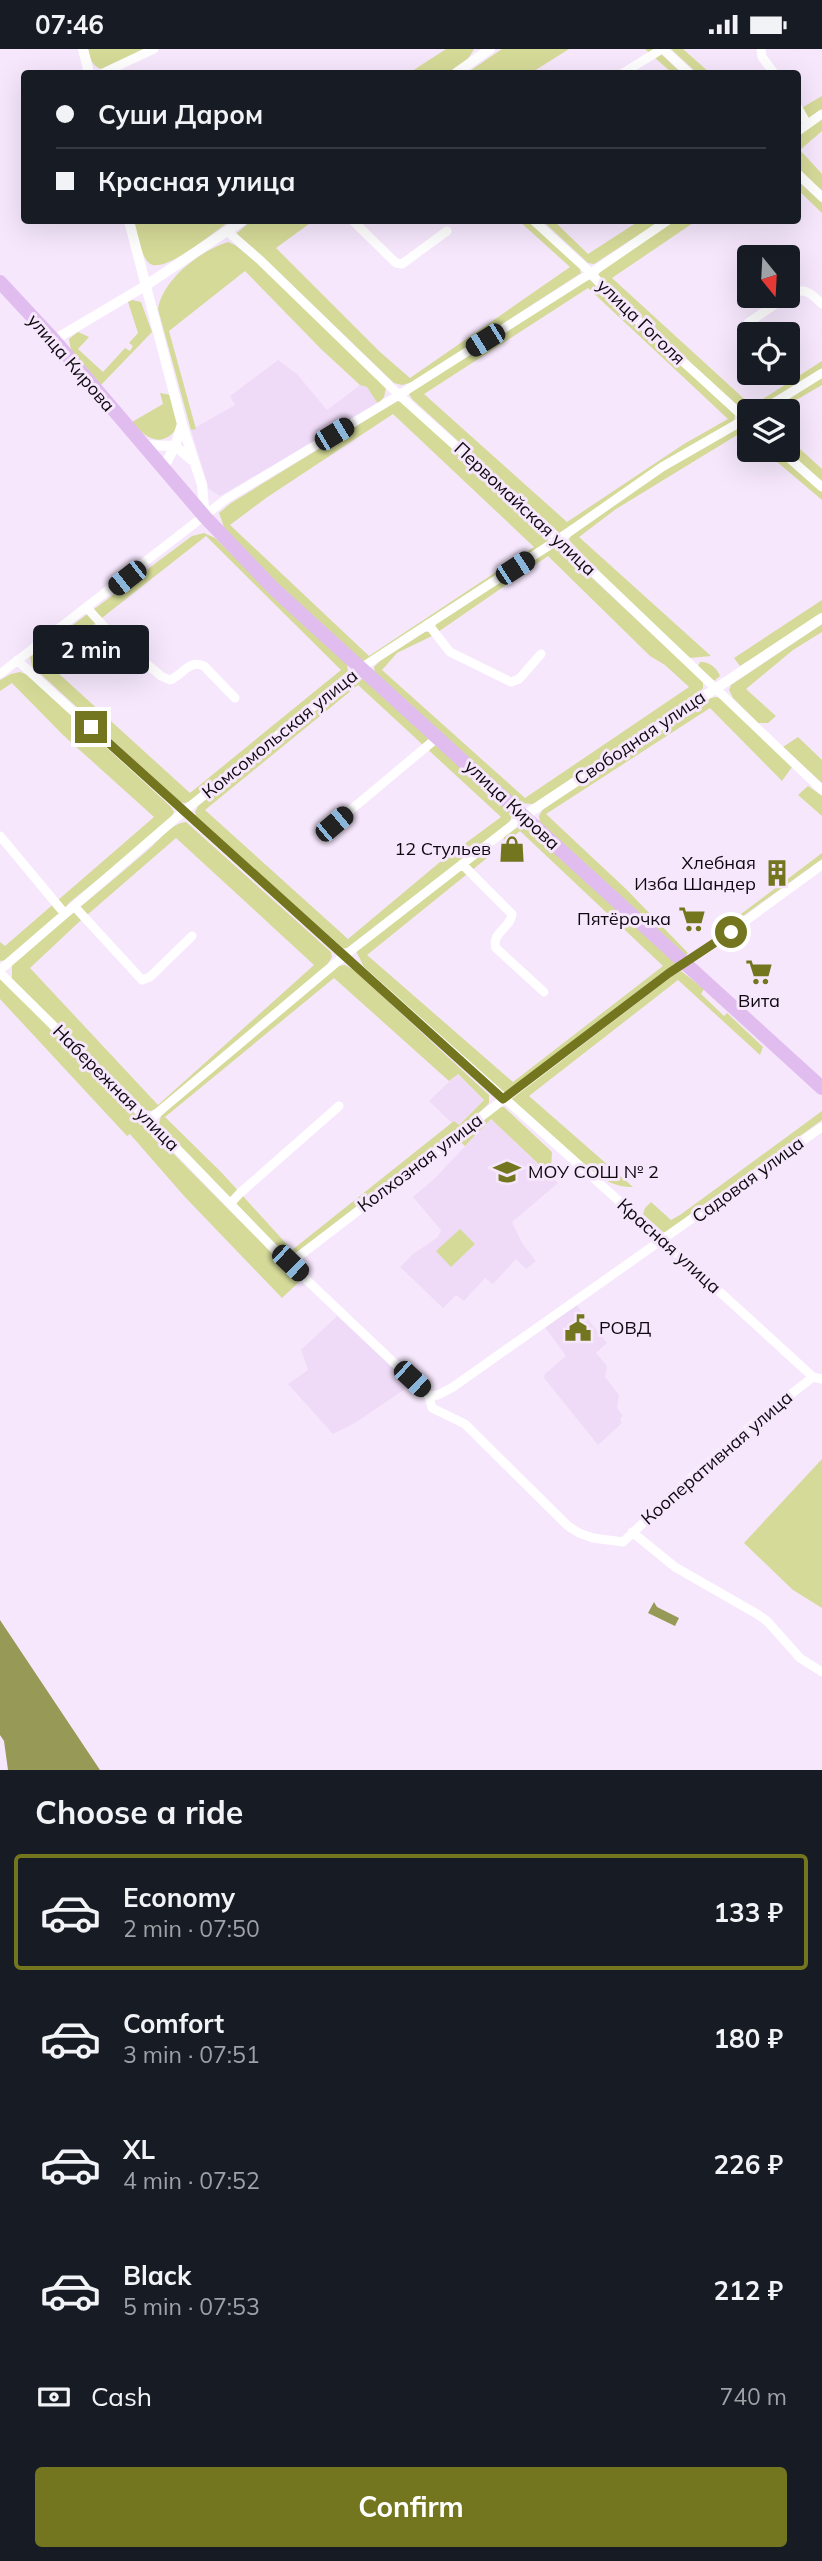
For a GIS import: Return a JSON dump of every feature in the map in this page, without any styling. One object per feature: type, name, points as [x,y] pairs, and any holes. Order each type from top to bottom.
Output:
[{"type":"main road","name":"улица Кирова","points":[[0,282],[54,340],[205,517],[274,589],[822,1088]]},
{"type":"street","points":[[83,49],[88,70]]},
{"type":"street","points":[[109,70],[154,49]]},
{"type":"street","points":[[460,70],[491,49]]},
{"type":"street","points":[[628,70],[663,49],[687,70]]},
{"type":"street","points":[[761,49],[762,57],[772,70]]},
{"type":"street","points":[[801,114],[807,124]]},
{"type":"street","points":[[801,129],[822,114]]},
{"type":"street","points":[[801,177],[822,197]]},
{"type":"street","points":[[130,224],[182,424],[202,485],[205,517]]},
{"type":"street","points":[[54,340],[145,286],[238,224]]},
{"type":"street","points":[[356,224],[396,263],[402,264],[447,231]]},
{"type":"street","name":"улица Гоголя","points":[[537,224],[591,273],[608,293],[737,409]]},
{"type":"street","points":[[0,674],[226,499],[399,394],[591,273],[663,224]]},
{"type":"street","name":"Первомайская улица","points":[[227,231],[399,394],[559,539],[822,789]]},
{"type":"street","points":[[800,289],[810,292],[822,304]]},
{"type":"street","points":[[749,322],[770,308]]},
{"type":"street","points":[[780,399],[822,373]]},
{"type":"street","points":[[163,469],[175,446],[182,424]]},
{"type":"street","name":"Комсомольская улица","points":[[0,971],[183,812],[361,668],[559,539],[662,467],[737,425]]},
{"type":"street","points":[[142,445],[175,446],[195,462]]},
{"type":"street","points":[[794,462],[822,487]]},
{"type":"street","points":[[188,497],[199,492],[202,485]]},
{"type":"street","points":[[88,608],[110,633],[161,676],[170,680],[192,663],[199,663],[235,698]]},
{"type":"street","name":"Свободная улица","points":[[149,1120],[344,956],[524,816],[822,618]]},
{"type":"street","points":[[428,624],[450,652],[511,682],[519,679],[541,654]]},
{"type":"street","name":"Красная улица","points":[[18,660],[183,812],[817,1378]]},
{"type":"street","points":[[334,824],[438,737]]},
{"type":"street","points":[[0,836],[65,914]]},
{"type":"street","points":[[462,864],[512,913],[509,923],[496,935],[496,948],[544,992]]},
{"type":"street","name":"Колхозная улица","points":[[290,1263],[669,973],[685,965],[822,865]]},
{"type":"street","points":[[74,906],[142,980],[150,977],[191,936]]},
{"type":"street","name":"Набережная улица","points":[[0,971],[230,1204],[429,1396],[432,1408],[466,1424],[568,1526],[593,1538],[623,1542]]},
{"type":"street","points":[[230,1204],[339,1106]]},
{"type":"street","name":"Садовая улица","points":[[429,1396],[439,1395],[453,1387],[822,1127]]},
{"type":"street","name":"Кооперативная улица","points":[[623,1542],[752,1425],[817,1378]]},
{"type":"street","points":[[632,1532],[675,1567],[757,1613],[800,1658],[822,1672]]},
{"type":"shaded area","points":[[88,49],[144,49],[102,69],[94,64]]},
{"type":"shaded area","points":[[446,49],[474,49],[461,65],[451,70],[414,70]]},
{"type":"shaded area","points":[[502,49],[569,49],[536,70],[471,70]]},
{"type":"shaded area","points":[[645,49],[656,49],[678,70],[669,70]]},
{"type":"shaded area","points":[[671,49],[683,49],[707,70],[694,70]]},
{"type":"shaded area","points":[[822,96],[822,111],[801,125],[801,108]]},
{"type":"shaded area","points":[[822,118],[822,131],[801,149],[801,134]]},
{"type":"shaded area","points":[[801,151],[822,174],[822,191],[801,171]]},
{"type":"shaded area","points":[[801,184],[822,203],[822,213],[801,193]]},
{"type":"shaded area","points":[[135,224],[226,224],[166,263],[149,263],[139,243]]},
{"type":"shaded area","points":[[248,224],[309,224],[276,248],[380,352],[410,378],[570,267],[522,224],[535,224],[579,265],[581,273],[413,382],[402,385],[394,383],[261,255],[239,238],[237,233]]},
{"type":"shaded area","points":[[546,224],[557,224],[588,254],[634,224],[655,224],[594,264],[588,263]]},
{"type":"shaded area","points":[[669,224],[692,224],[612,278],[744,399],[737,399],[737,405],[671,348],[598,275],[603,268]]},
{"type":"shaded area","points":[[228,242],[266,270],[386,388],[384,397],[378,404],[367,387],[360,385],[321,349],[245,271],[169,331],[196,429],[191,430],[158,309],[167,287],[184,268],[206,252]]},
{"type":"shaded area","points":[[590,280],[735,415],[734,422],[559,533],[409,394],[584,281]],"holes":[[[588,288],[728,419],[684,444],[567,522],[424,394]]]},
{"type":"shaded area","points":[[128,302],[141,302],[152,332],[101,385],[71,350],[69,339],[78,332],[89,337],[78,349],[103,372],[125,348],[130,351],[133,346],[129,343],[138,333]]},
{"type":"shaded area","points":[[278,360],[297,374],[327,410],[360,385],[367,387],[378,404],[220,496],[209,489],[191,430],[235,405],[230,396]]},
{"type":"shaded area","points":[[822,361],[822,369],[800,382],[800,375]]},
{"type":"shaded area","points":[[822,376],[822,385],[798,399],[785,399]]},
{"type":"shaded area","points":[[785,385],[795,385],[772,399],[763,399]]},
{"type":"shaded area","points":[[160,393],[171,395],[178,427],[172,434],[160,440],[148,437],[132,422],[163,404]]},
{"type":"shaded area","points":[[397,401],[402,402],[505,493],[541,529],[548,540],[545,545],[363,663],[251,559],[225,530],[219,513]],"holes":[[[393,414],[534,547],[369,656],[230,525]]]},
{"type":"shaded area","points":[[737,427],[737,435],[616,509],[579,537],[711,656],[689,658],[569,540],[571,535],[664,469]]},
{"type":"shaded area","points":[[800,449],[822,469],[822,483],[798,462]]},
{"type":"shaded area","points":[[777,462],[789,462],[822,491],[822,500]]},
{"type":"shaded area","points":[[204,533],[215,538],[347,664],[348,671],[194,800],[185,803],[180,802],[32,666],[30,657],[192,536]],"holes":[[[206,536],[341,670],[190,793],[46,662]]]},
{"type":"shaded area","points":[[559,547],[703,682],[703,688],[534,804],[515,803],[375,674],[374,667],[425,632],[430,632],[432,636],[397,653],[382,670],[525,798],[689,687],[665,665],[650,656],[548,556],[438,632],[435,627],[437,623],[553,548]]},
{"type":"shaded area","points":[[822,600],[822,614],[740,666],[734,658]]},
{"type":"shaded area","points":[[822,624],[822,632],[793,650],[746,689],[776,716],[768,723],[758,723],[733,698],[729,690],[731,685]]},
{"type":"shaded area","points":[[700,662],[712,666],[720,676],[714,681],[698,666]]},
{"type":"shaded area","points":[[20,672],[30,676],[174,812],[160,829],[70,902],[52,922],[7,960],[0,961],[0,942],[5,946],[154,817],[63,735],[12,683],[0,691],[0,680]]},
{"type":"shaded area","points":[[356,678],[367,680],[512,815],[501,831],[349,948],[342,948],[197,818],[195,812],[198,806]],"holes":[[[358,685],[501,817],[440,862],[348,939],[205,810]]]},
{"type":"shaded area","points":[[710,698],[724,700],[792,767],[782,781],[710,708],[546,814],[626,889],[688,953],[685,956],[540,822],[539,816],[543,809]]},
{"type":"shaded area","points":[[798,737],[822,760],[822,783],[783,747]]},
{"type":"shaded area","points":[[808,786],[822,796],[822,816],[798,795]]},
{"type":"shaded area","points":[[186,822],[331,952],[332,957],[327,965],[159,1108],[150,1111],[142,1109],[12,979],[12,965],[180,823]],"holes":[[[176,838],[314,965],[158,1105],[30,968]]]},
{"type":"shaded area","points":[[522,823],[676,963],[505,1094],[364,967],[356,951],[482,854],[487,858],[367,955],[513,1082],[663,966],[520,831],[507,842],[503,838]]},
{"type":"shaded area","points":[[822,853],[822,859],[743,916],[741,914]]},
{"type":"shaded area","points":[[345,965],[354,970],[489,1095],[489,1103],[477,1115],[289,1258],[159,1124],[161,1116],[174,1104],[337,966]],"holes":[[[334,978],[449,1081],[458,1074],[484,1100],[459,1125],[454,1121],[292,1250],[222,1173],[165,1117]]]},
{"type":"shaded area","points":[[681,971],[704,989],[701,994],[724,1016],[727,1013],[763,1047],[760,1055],[678,980],[529,1096],[633,1187],[617,1185],[585,1166],[511,1100],[522,1088],[674,973]]},
{"type":"shaded area","points":[[0,976],[301,1280],[282,1298],[0,999]]},
{"type":"shaded area","points":[[457,1074],[484,1100],[458,1125],[455,1121],[452,1123],[429,1101]]},
{"type":"shaded area","points":[[499,1107],[504,1107],[552,1152],[551,1169],[547,1172],[491,1119],[465,1146],[457,1139]]},
{"type":"shaded area","points":[[822,1111],[822,1120],[667,1232],[663,1232],[643,1214],[651,1202],[671,1220],[680,1215]]},
{"type":"shaded area","points":[[491,1119],[558,1183],[512,1222],[522,1243],[536,1261],[526,1269],[516,1259],[493,1284],[485,1278],[464,1301],[456,1295],[443,1308],[400,1267],[413,1254],[438,1237],[441,1230],[413,1197],[434,1179]]},
{"type":"shaded area","points":[[460,1229],[475,1244],[451,1267],[436,1251]]},
{"type":"shaded area","points":[[575,1303],[607,1343],[596,1353],[607,1366],[605,1377],[619,1395],[617,1408],[623,1416],[620,1418],[622,1423],[598,1445],[544,1378],[545,1374],[566,1356],[544,1326]]},
{"type":"shaded area","points":[[337,1316],[411,1385],[355,1423],[333,1434],[288,1384],[308,1370],[301,1350]]},
{"type":"shaded area","points":[[822,1459],[822,1608],[793,1590],[744,1543]]},
{"type":"shaded area","points":[[654,1602],[657,1607],[679,1618],[675,1626],[648,1613]]},
{"type":"shaded area","points":[[0,1620],[100,1770],[8,1770],[4,1741],[0,1735]]},
{"type":"place","name":"12 Стульев","points":[[512,849]]},
{"type":"place","name":"Хлебная Изба Шандер","points":[[777,873]]},
{"type":"place","name":"Пятёрочка","points":[[692,919]]},
{"type":"place","name":"Вита","points":[[759,972]]},
{"type":"place","name":"МОУ СОШ № 2","points":[[507,1172]]},
{"type":"place","name":"РОВД","points":[[578,1328]]},
{"type":"route","points":[[91,727],[503,1099],[669,973],[685,965],[731,932]]}]
